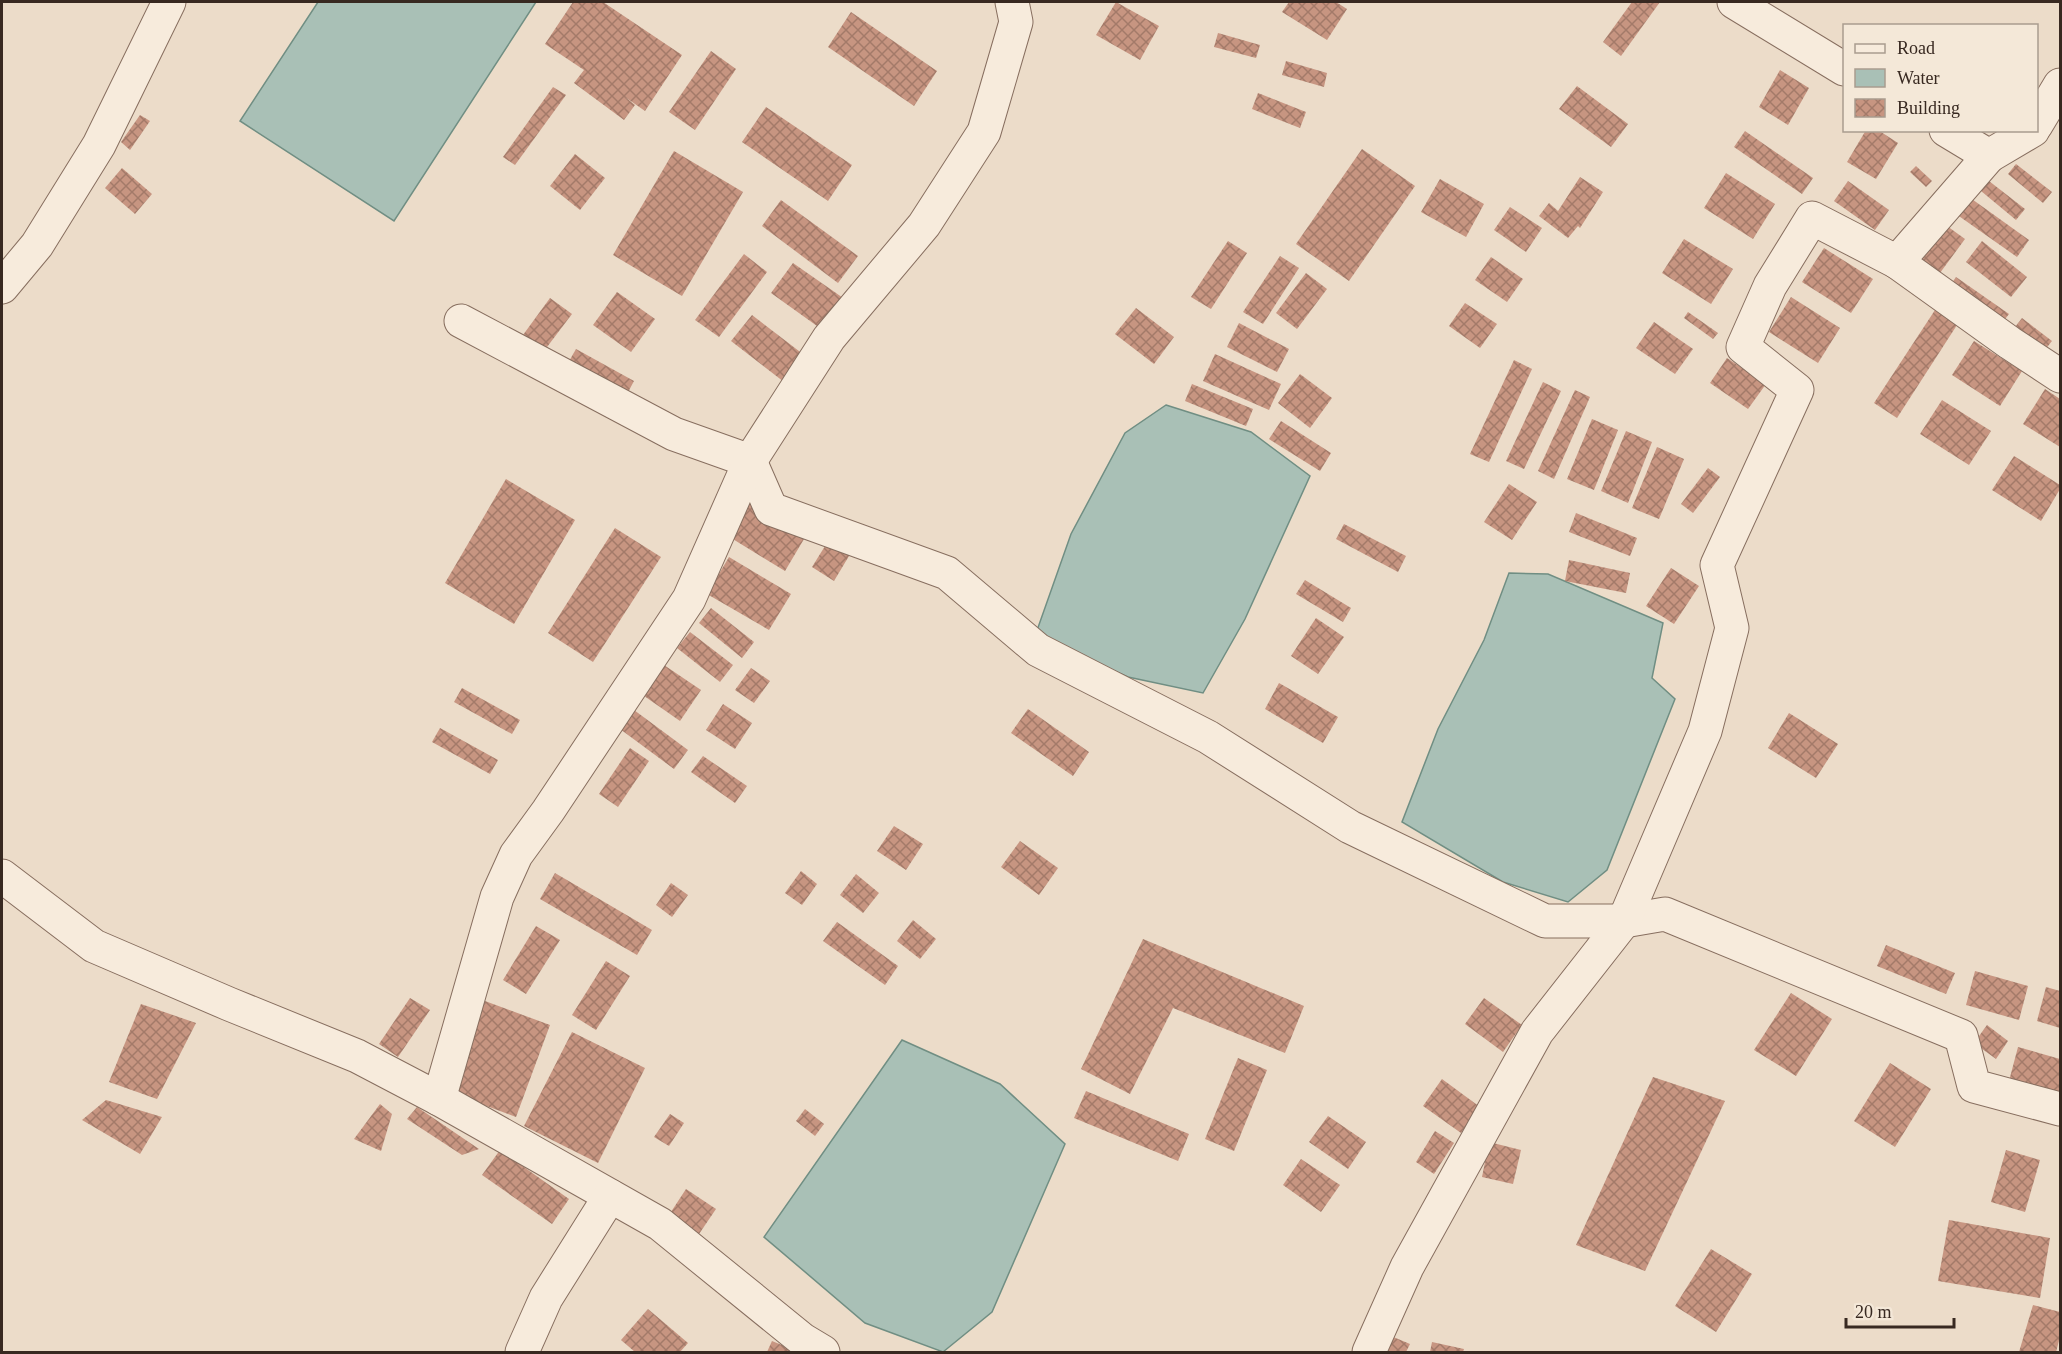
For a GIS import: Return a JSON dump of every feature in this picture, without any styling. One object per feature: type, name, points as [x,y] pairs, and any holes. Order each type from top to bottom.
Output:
[{"type":"street","points":[[2,287],[37,245],[99,145],[170,2]]},
{"type":"street","points":[[439,1099],[497,897],[516,855],[555,801],[688,599],[750,461],[830,338],[924,225],[984,132],[1016,22],[1012,2]]},
{"type":"street","points":[[1734,2],[1843,68]]},
{"type":"street","points":[[2038,123],[2061,85]]},
{"type":"street","points":[[1949,132],[1989,156]]},
{"type":"street","points":[[1897,262],[1989,156],[2030,132]]},
{"type":"street","points":[[1369,1353],[1407,1267],[1537,1032],[1624,921],[1705,731],[1732,628],[1717,565],[1797,390],[1743,347],[1770,286],[1812,218],[1897,262],[2010,343],[2061,376]]},
{"type":"street","points":[[462,321],[674,434],[750,461],[771,508],[946,573],[1038,650],[1208,737],[1350,827],[1545,921],[1624,921],[1665,914],[1961,1036],[1974,1086],[2061,1108]]},
{"type":"street","points":[[2,876],[94,946],[357,1056],[439,1099],[660,1224],[803,1340],[823,1353]]},
{"type":"street","points":[[522,1353],[546,1298],[610,1196]]},
{"type":"water","points":[[318,2],[536,2],[394,221],[240,121]]},
{"type":"water","points":[[1166,405],[1251,432],[1310,476],[1245,619],[1203,693],[1128,677],[1035,636],[1071,534],[1125,433]]},
{"type":"water","points":[[1509,573],[1548,574],[1663,623],[1652,678],[1675,699],[1607,870],[1568,902],[1503,882],[1402,822],[1438,729],[1484,640]]},
{"type":"water","points":[[902,1040],[1000,1084],[1065,1144],[992,1312],[943,1352],[865,1323],[764,1237]]},
{"type":"building","points":[[573,2],[603,2],[682,55],[645,111],[625,97],[635,105],[624,120],[574,83],[584,70],[545,44]]},
{"type":"building","points":[[1116,2],[1159,26],[1140,60],[1096,35]]},
{"type":"building","points":[[1289,2],[1336,2],[1347,9],[1327,40],[1282,12]]},
{"type":"building","points":[[1632,2],[1660,2],[1621,56],[1603,42]]},
{"type":"building","points":[[851,12],[937,71],[914,106],[828,47]]},
{"type":"building","points":[[1218,33],[1260,45],[1256,58],[1214,47]]},
{"type":"building","points":[[711,51],[736,69],[695,130],[669,112]]},
{"type":"building","points":[[1286,61],[1327,73],[1324,87],[1282,75]]},
{"type":"building","points":[[1780,70],[1809,88],[1788,125],[1759,107]]},
{"type":"building","points":[[1577,86],[1628,124],[1611,147],[1559,109]]},
{"type":"building","points":[[553,87],[566,95],[515,165],[503,157]]},
{"type":"building","points":[[1258,93],[1306,112],[1300,128],[1252,109]]},
{"type":"building","points":[[766,107],[852,165],[828,201],[742,142]]},
{"type":"building","points":[[140,115],[150,121],[130,150],[121,142]]},
{"type":"building","points":[[1745,131],[1813,178],[1802,194],[1734,147]]},
{"type":"building","points":[[1865,132],[1881,132],[1898,143],[1876,179],[1847,162]]},
{"type":"building","points":[[1362,149],[1415,186],[1349,281],[1296,244]]},
{"type":"building","points":[[674,151],[743,192],[682,296],[613,255]]},
{"type":"building","points":[[575,154],[605,178],[580,210],[550,186]]},
{"type":"building","points":[[2016,164],[2052,192],[2043,203],[2008,174]]},
{"type":"building","points":[[1916,166],[1932,181],[1926,187],[1910,172]]},
{"type":"building","points":[[122,168],[152,194],[135,214],[105,188]]},
{"type":"building","points":[[1726,173],[1775,204],[1753,239],[1704,208]]},
{"type":"building","points":[[1580,177],[1603,192],[1580,228],[1578,226],[1568,238],[1539,216],[1549,203],[1558,211]]},
{"type":"building","points":[[1440,179],[1484,204],[1466,237],[1421,212]]},
{"type":"building","points":[[1848,181],[1889,210],[1875,230],[1834,201]]},
{"type":"building","points":[[1989,181],[2025,209],[2016,220],[1981,191]]},
{"type":"building","points":[[1969,197],[2029,240],[2017,257],[1956,214]]},
{"type":"building","points":[[781,200],[858,256],[838,283],[762,226]]},
{"type":"building","points":[[1510,207],[1542,228],[1526,252],[1494,230]]},
{"type":"building","points":[[1947,226],[1965,239],[1937,277],[1919,264]]},
{"type":"building","points":[[1684,239],[1733,269],[1711,304],[1662,273]]},
{"type":"building","points":[[1228,241],[1247,253],[1211,309],[1191,297]]},
{"type":"building","points":[[1982,241],[2027,277],[2011,297],[1966,262]]},
{"type":"building","points":[[1824,248],[1873,279],[1851,313],[1802,282]]},
{"type":"building","points":[[744,254],[767,272],[719,337],[695,320]]},
{"type":"building","points":[[1280,256],[1299,268],[1263,324],[1243,312]]},
{"type":"building","points":[[1491,257],[1523,279],[1507,302],[1475,280]]},
{"type":"building","points":[[793,263],[846,300],[824,331],[771,293]]},
{"type":"building","points":[[1306,273],[1327,289],[1297,329],[1276,313]]},
{"type":"building","points":[[1956,277],[2009,314],[1999,327],[1947,290]]},
{"type":"building","points":[[617,292],[655,319],[631,352],[593,325]]},
{"type":"building","points":[[1791,297],[1840,328],[1818,363],[1769,332]]},
{"type":"building","points":[[550,298],[572,314],[544,351],[523,335]]},
{"type":"building","points":[[1465,303],[1497,324],[1480,348],[1449,326]]},
{"type":"building","points":[[1136,308],[1174,337],[1154,364],[1115,334]]},
{"type":"building","points":[[1935,310],[1957,325],[1897,418],[1874,403]]},
{"type":"building","points":[[1688,312],[1718,333],[1713,339],[1684,318]]},
{"type":"building","points":[[752,315],[808,358],[788,385],[731,341]]},
{"type":"building","points":[[2022,318],[2052,341],[2044,351],[2015,327]]},
{"type":"building","points":[[1654,322],[1693,349],[1675,374],[1636,348]]},
{"type":"building","points":[[1239,323],[1289,349],[1277,372],[1227,347]]},
{"type":"building","points":[[1974,341],[2022,371],[2000,406],[1952,375]]},
{"type":"building","points":[[576,349],[634,381],[626,396],[568,363]]},
{"type":"building","points":[[1215,354],[1281,384],[1269,410],[1203,381]]},
{"type":"building","points":[[1727,358],[1766,384],[1748,409],[1710,383]]},
{"type":"building","points":[[1514,360],[1532,369],[1489,462],[1470,454]]},
{"type":"building","points":[[1300,374],[1332,398],[1310,428],[1278,403]]},
{"type":"building","points":[[1543,382],[1561,391],[1524,469],[1506,461]]},
{"type":"building","points":[[1192,384],[1253,409],[1246,426],[1185,401]]},
{"type":"building","points":[[2045,389],[2060,399],[2060,447],[2023,424]]},
{"type":"building","points":[[1575,390],[1590,397],[1554,479],[1538,471]]},
{"type":"building","points":[[1942,400],[1991,431],[1969,465],[1920,434]]},
{"type":"building","points":[[1592,419],[1618,430],[1594,490],[1567,479]]},
{"type":"building","points":[[1281,421],[1331,453],[1320,471],[1269,439]]},
{"type":"building","points":[[1626,431],[1652,442],[1628,503],[1601,491]]},
{"type":"building","points":[[1657,447],[1684,459],[1659,519],[1632,508]]},
{"type":"building","points":[[2014,456],[2060,485],[2060,489],[2041,521],[1992,490]]},
{"type":"building","points":[[1708,468],[1720,477],[1693,513],[1681,504]]},
{"type":"building","points":[[506,479],[575,520],[514,624],[445,583]]},
{"type":"building","points":[[1509,484],[1537,502],[1512,540],[1484,522]]},
{"type":"building","points":[[745,497],[807,534],[785,571],[723,533]]},
{"type":"building","points":[[1576,513],[1637,538],[1630,556],[1569,532]]},
{"type":"building","points":[[1344,524],[1406,556],[1398,572],[1336,539]]},
{"type":"building","points":[[615,528],[661,557],[593,662],[548,633]]},
{"type":"building","points":[[830,538],[852,551],[834,581],[812,567]]},
{"type":"building","points":[[729,557],[791,594],[769,630],[707,594]]},
{"type":"building","points":[[1569,560],[1630,573],[1626,593],[1565,581]]},
{"type":"building","points":[[1671,568],[1699,586],[1674,624],[1646,606]]},
{"type":"building","points":[[1305,580],[1351,608],[1343,622],[1296,594]]},
{"type":"building","points":[[711,608],[754,642],[742,658],[699,623]]},
{"type":"building","points":[[1316,618],[1344,637],[1318,674],[1291,656]]},
{"type":"building","points":[[690,632],[733,665],[720,682],[677,648]]},
{"type":"building","points":[[658,661],[701,690],[680,721],[637,691]]},
{"type":"building","points":[[751,668],[770,681],[754,703],[735,690]]},
{"type":"building","points":[[1279,683],[1338,717],[1323,743],[1265,709]]},
{"type":"building","points":[[462,688],[520,720],[512,734],[454,702]]},
{"type":"building","points":[[723,704],[752,723],[735,749],[706,730]]},
{"type":"building","points":[[1028,709],[1089,752],[1073,776],[1011,733]]},
{"type":"building","points":[[634,710],[688,750],[674,769],[620,729]]},
{"type":"building","points":[[1789,713],[1838,744],[1816,778],[1768,748]]},
{"type":"building","points":[[440,728],[498,760],[490,774],[432,742]]},
{"type":"building","points":[[630,748],[649,761],[618,807],[599,794]]},
{"type":"building","points":[[703,756],[747,786],[735,803],[691,772]]},
{"type":"building","points":[[894,826],[923,844],[906,870],[877,851]]},
{"type":"building","points":[[1020,841],[1058,868],[1039,895],[1001,867]]},
{"type":"building","points":[[801,871],[817,884],[802,905],[785,893]]},
{"type":"building","points":[[555,873],[652,930],[637,955],[540,899]]},
{"type":"building","points":[[856,874],[879,893],[863,913],[840,895]]},
{"type":"building","points":[[671,883],[688,895],[672,917],[656,905]]},
{"type":"building","points":[[913,920],[936,939],[920,959],[897,941]]},
{"type":"building","points":[[837,922],[898,966],[885,985],[823,941]]},
{"type":"building","points":[[536,926],[560,940],[526,994],[503,980]]},
{"type":"building","points":[[1143,939],[1304,1006],[1285,1053],[1173,1008],[1130,1094],[1081,1069]]},
{"type":"building","points":[[1886,945],[1955,973],[1946,994],[1877,966]]},
{"type":"building","points":[[606,961],[630,976],[596,1030],[572,1015]]},
{"type":"building","points":[[1975,971],[2028,986],[2019,1020],[1966,1005]]},
{"type":"building","points":[[2046,987],[2060,991],[2060,1028],[2037,1021]]},
{"type":"building","points":[[1791,993],[1832,1019],[1796,1076],[1754,1050]]},
{"type":"building","points":[[410,998],[430,1010],[398,1057],[379,1044]]},
{"type":"building","points":[[1484,998],[1522,1025],[1503,1052],[1465,1024]]},
{"type":"building","points":[[485,1001],[550,1025],[516,1117],[452,1093]]},
{"type":"building","points":[[141,1004],[196,1023],[157,1099],[109,1082]]},
{"type":"building","points":[[1987,1025],[2008,1041],[1996,1059],[1974,1043]]},
{"type":"building","points":[[572,1032],[645,1068],[598,1163],[524,1126]]},
{"type":"building","points":[[2018,1047],[2060,1059],[2060,1096],[2009,1081]]},
{"type":"building","points":[[1238,1058],[1267,1070],[1234,1151],[1205,1139]]},
{"type":"building","points":[[1890,1063],[1931,1089],[1895,1147],[1854,1121]]},
{"type":"building","points":[[1653,1077],[1725,1101],[1645,1271],[1576,1245]]},
{"type":"building","points":[[1442,1079],[1480,1107],[1461,1133],[1423,1106]]},
{"type":"building","points":[[1086,1091],[1189,1134],[1178,1161],[1074,1118]]},
{"type":"building","points":[[106,1100],[162,1117],[140,1154],[82,1120]]},
{"type":"building","points":[[380,1104],[392,1114],[381,1151],[354,1139]]},
{"type":"building","points":[[417,1107],[479,1149],[462,1155],[407,1119]]},
{"type":"building","points":[[805,1109],[824,1124],[815,1136],[796,1121]]},
{"type":"building","points":[[670,1114],[684,1123],[669,1146],[654,1137]]},
{"type":"building","points":[[1328,1116],[1366,1142],[1348,1169],[1309,1142]]},
{"type":"building","points":[[1435,1131],[1454,1143],[1434,1174],[1416,1162]]},
{"type":"building","points":[[1489,1142],[1521,1150],[1513,1184],[1482,1177]]},
{"type":"building","points":[[500,1150],[569,1199],[552,1224],[482,1175]]},
{"type":"building","points":[[2006,1150],[2040,1160],[2025,1212],[1991,1202]]},
{"type":"building","points":[[1301,1159],[1340,1185],[1321,1212],[1283,1185]]},
{"type":"building","points":[[686,1189],[716,1209],[699,1234],[669,1215]]},
{"type":"building","points":[[1949,1220],[2050,1238],[2040,1298],[1938,1281]]},
{"type":"building","points":[[1711,1249],[1752,1274],[1716,1332],[1675,1306]]},
{"type":"building","points":[[2033,1305],[2060,1312],[2060,1337],[2056,1352],[2019,1352]]},
{"type":"building","points":[[648,1309],[688,1343],[680,1352],[635,1352],[621,1340]]},
{"type":"building","points":[[1391,1336],[1410,1344],[1406,1352],[1384,1352]]},
{"type":"building","points":[[772,1341],[799,1352],[767,1352]]},
{"type":"building","points":[[1432,1342],[1464,1349],[1463,1352],[1430,1352]]}]
